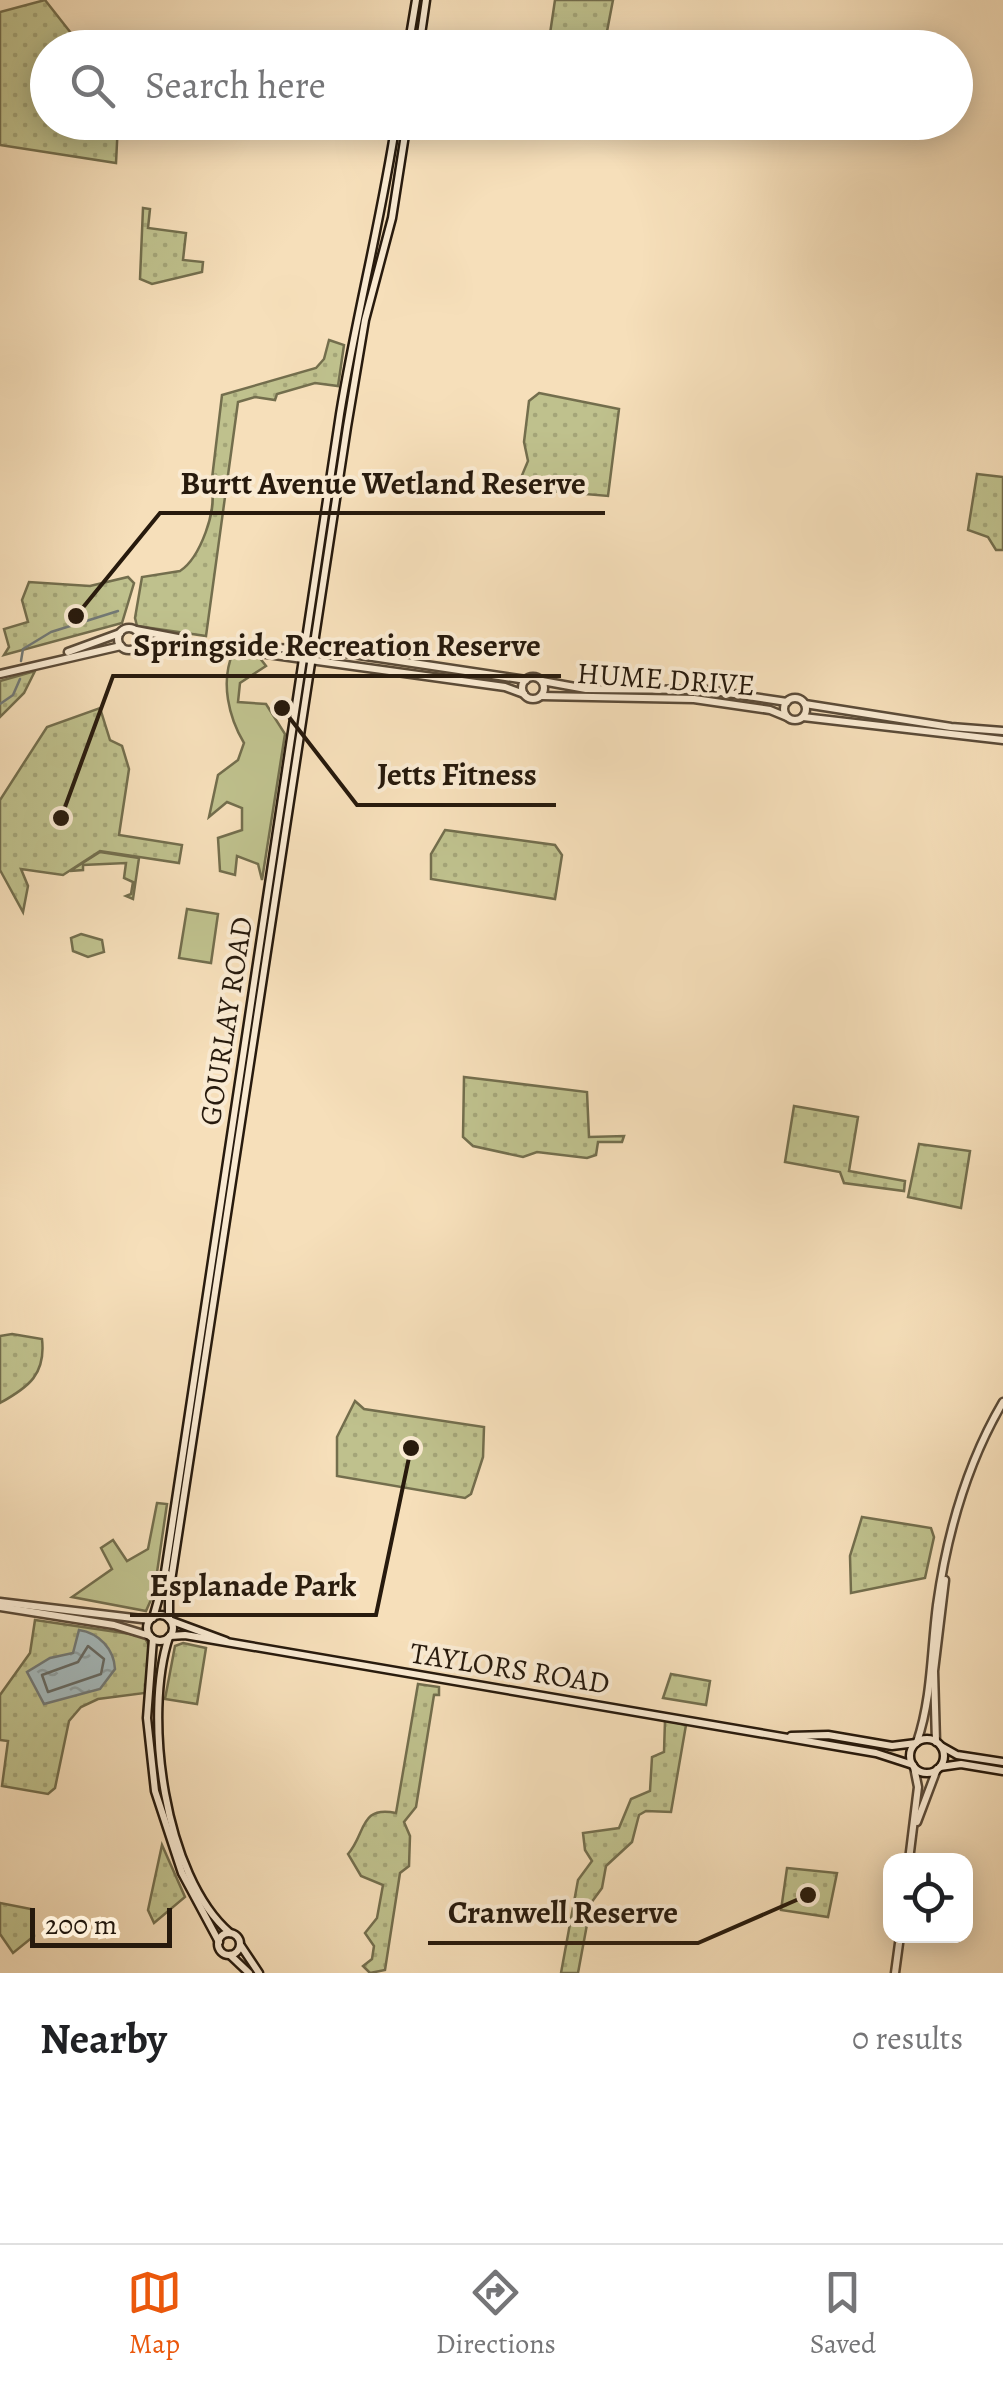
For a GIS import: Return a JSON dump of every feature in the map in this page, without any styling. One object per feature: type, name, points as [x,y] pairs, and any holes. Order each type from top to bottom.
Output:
[{"type":"main road","points":[[411,30],[416,0]]},
{"type":"main road","points":[[422,30],[426,0]]},
{"type":"main road","name":"GOURLAY ROAD","points":[[259,1973],[216,1919],[195,1880],[162,1783],[157,1686],[170,1637],[169,1594],[264,981],[338,429],[353,336],[380,230],[394,140]]},
{"type":"main road","name":"GOURLAY ROAD","points":[[249,1973],[221,1951],[182,1873],[155,1791],[148,1718],[152,1619],[166,1568],[255,980],[362,338],[392,218],[405,140]]},
{"type":"main road","points":[[353,336],[362,338]]},
{"type":"main road","points":[[338,429],[347,431]]},
{"type":"main road","points":[[0,674],[128,628],[244,646],[310,653],[526,680],[535,677],[542,681],[541,696],[532,699],[505,687],[310,653],[156,639],[136,647],[121,646],[38,663]]},
{"type":"main road","points":[[136,630],[140,638],[136,647]]},
{"type":"main road","points":[[120,633],[121,646]]},
{"type":"main road","points":[[524,694],[526,680]]},
{"type":"main road","name":"HUME DRIVE","points":[[542,681],[586,689],[707,690],[787,702]]},
{"type":"main road","name":"HUME DRIVE","points":[[541,696],[694,699],[770,710],[787,717]]},
{"type":"main road","points":[[1003,731],[951,728],[804,704],[796,698],[787,702],[787,717],[794,720],[803,717],[1003,740]]},
{"type":"main road","points":[[803,717],[804,704]]},
{"type":"main road","points":[[255,980],[264,981]]},
{"type":"main road","points":[[910,1853],[918,1787],[910,1754],[926,1714],[952,1529],[970,1466],[1003,1402]]},
{"type":"main road","points":[[0,1604],[152,1619]]},
{"type":"main road","points":[[0,1604],[125,1627],[152,1637]]},
{"type":"main road","name":"TAYLORS ROAD","points":[[152,1619],[170,1620],[243,1646]]},
{"type":"main road","name":"TAYLORS ROAD","points":[[152,1637],[243,1646],[770,1735],[876,1753],[914,1766]]},
{"type":"main road","points":[[912,1838],[944,1756],[938,1743],[933,1665]]},
{"type":"main road","name":"TAYLORS ROAD","points":[[770,1735],[824,1735],[892,1746],[916,1742]]},
{"type":"main road","points":[[822,1745],[824,1735]]},
{"type":"main road","points":[[916,1742],[938,1743],[957,1755],[1003,1762]]},
{"type":"main road","points":[[914,1766],[928,1773],[962,1764],[1003,1771]]},
{"type":"main road","points":[[218,1942],[230,1932]]},
{"type":"main road","points":[[895,1973],[899,1943]]},
{"type":"main road","points":[[230,1955],[240,1945]]},
{"type":"green space","points":[[45,0],[69,30],[30,30],[30,140],[117,140],[116,163],[0,145],[0,12]]},
{"type":"green space","points":[[555,0],[613,0],[607,30],[551,30]]},
{"type":"green space","points":[[143,208],[150,209],[148,228],[186,233],[183,260],[203,262],[202,272],[152,284],[140,279]]},
{"type":"green space","points":[[329,340],[344,345],[338,386],[315,383],[277,394],[275,400],[255,397],[238,402],[206,636],[137,626],[142,577],[180,571],[206,532],[212,508],[222,395],[316,368],[324,359]]},
{"type":"green space","points":[[539,393],[619,409],[608,496],[526,489],[520,480],[528,461],[524,442],[529,401]]},
{"type":"green space","points":[[977,474],[1003,477],[1003,550],[996,550],[988,537],[968,530]]},
{"type":"green space","points":[[128,577],[134,583],[122,623],[4,655],[9,647],[4,629],[28,622],[22,600],[29,582],[90,586]]},
{"type":"green space","points":[[233,653],[259,657],[266,666],[240,683],[238,702],[266,704],[285,734],[262,880],[258,864],[237,856],[235,875],[220,871],[218,838],[242,830],[242,808],[227,802],[209,817],[218,775],[238,760],[244,743],[228,700],[227,676]]},
{"type":"green space","points":[[35,671],[24,693],[0,717],[0,681]]},
{"type":"green space","points":[[100,708],[110,740],[122,746],[129,769],[119,835],[182,845],[179,863],[100,851],[63,875],[21,869],[28,886],[23,912],[0,870],[0,800],[47,727]]},
{"type":"green space","points":[[445,830],[555,845],[562,855],[555,899],[431,879],[431,854]]},
{"type":"green space","points":[[100,852],[139,858],[133,899],[126,896],[131,894],[133,882],[124,878],[126,863],[83,865],[83,870],[70,871]]},
{"type":"green space","points":[[187,909],[218,914],[211,963],[179,958]]},
{"type":"green space","points":[[81,934],[102,940],[104,952],[88,957],[73,951],[71,938]]},
{"type":"green space","points":[[464,1077],[587,1092],[589,1137],[624,1136],[622,1142],[598,1142],[596,1155],[587,1158],[537,1152],[523,1157],[473,1146],[463,1137]]},
{"type":"green space","points":[[794,1106],[858,1117],[849,1171],[905,1181],[904,1191],[844,1183],[840,1172],[785,1162]]},
{"type":"green space","points":[[919,1144],[970,1151],[961,1208],[908,1197]]},
{"type":"green space","points":[[0,1336],[42,1339],[43,1351],[33,1378],[0,1403]]},
{"type":"green space","points":[[355,1401],[364,1409],[484,1427],[483,1457],[471,1494],[465,1498],[337,1476],[337,1437]]},
{"type":"green space","points":[[157,1503],[167,1504],[154,1593],[146,1611],[72,1597],[112,1569],[101,1548],[113,1540],[127,1561],[148,1549]]},
{"type":"green space","points":[[862,1517],[931,1528],[934,1537],[925,1578],[851,1593],[850,1556]]},
{"type":"green space","points":[[35,1620],[144,1636],[151,1650],[145,1693],[98,1699],[81,1707],[69,1721],[55,1788],[48,1794],[2,1786],[8,1741],[0,1740],[0,1695],[30,1653]]},
{"type":"green space","points":[[183,1643],[206,1648],[197,1704],[165,1699],[175,1646]]},
{"type":"green space","points":[[671,1674],[710,1681],[706,1705],[663,1698]]},
{"type":"green space","points":[[418,1684],[439,1687],[439,1695],[434,1695],[416,1807],[404,1822],[410,1836],[409,1866],[400,1873],[385,1970],[370,1973],[363,1966],[372,1959],[374,1946],[365,1933],[377,1918],[383,1885],[361,1876],[348,1854],[369,1817],[375,1813],[396,1813]]},
{"type":"green space","points":[[665,1720],[686,1725],[671,1812],[646,1811],[639,1815],[632,1842],[606,1866],[602,1888],[591,1903],[578,1973],[561,1973],[578,1880],[592,1861],[585,1850],[583,1833],[619,1828],[631,1799],[650,1791],[652,1757],[664,1752]]},
{"type":"green space","points":[[162,1845],[185,1897],[154,1923],[148,1910]]},
{"type":"green space","points":[[787,1868],[837,1873],[828,1917],[781,1910]]},
{"type":"green space","points":[[0,1903],[31,1909],[34,1936],[13,1953],[0,1934]]},
{"type":"water","points":[[79,1630],[104,1643],[115,1669],[100,1689],[44,1704],[27,1672],[50,1658],[73,1653]]},
{"type":"waterway","points":[[21,661],[23,649],[51,632],[118,611]]},
{"type":"waterway","points":[[0,704],[13,695],[20,679]]},
{"type":"place","name":"Burtt Avenue Wetland Reserve","points":[[76,616]]},
{"type":"place","name":"Jetts Fitness","points":[[282,708]]},
{"type":"place","name":"Springside Recreation Reserve","points":[[61,818]]},
{"type":"place","name":"Esplanade Park","points":[[411,1448]]},
{"type":"place","name":"Cranwell Reserve","points":[[808,1895]]}]
